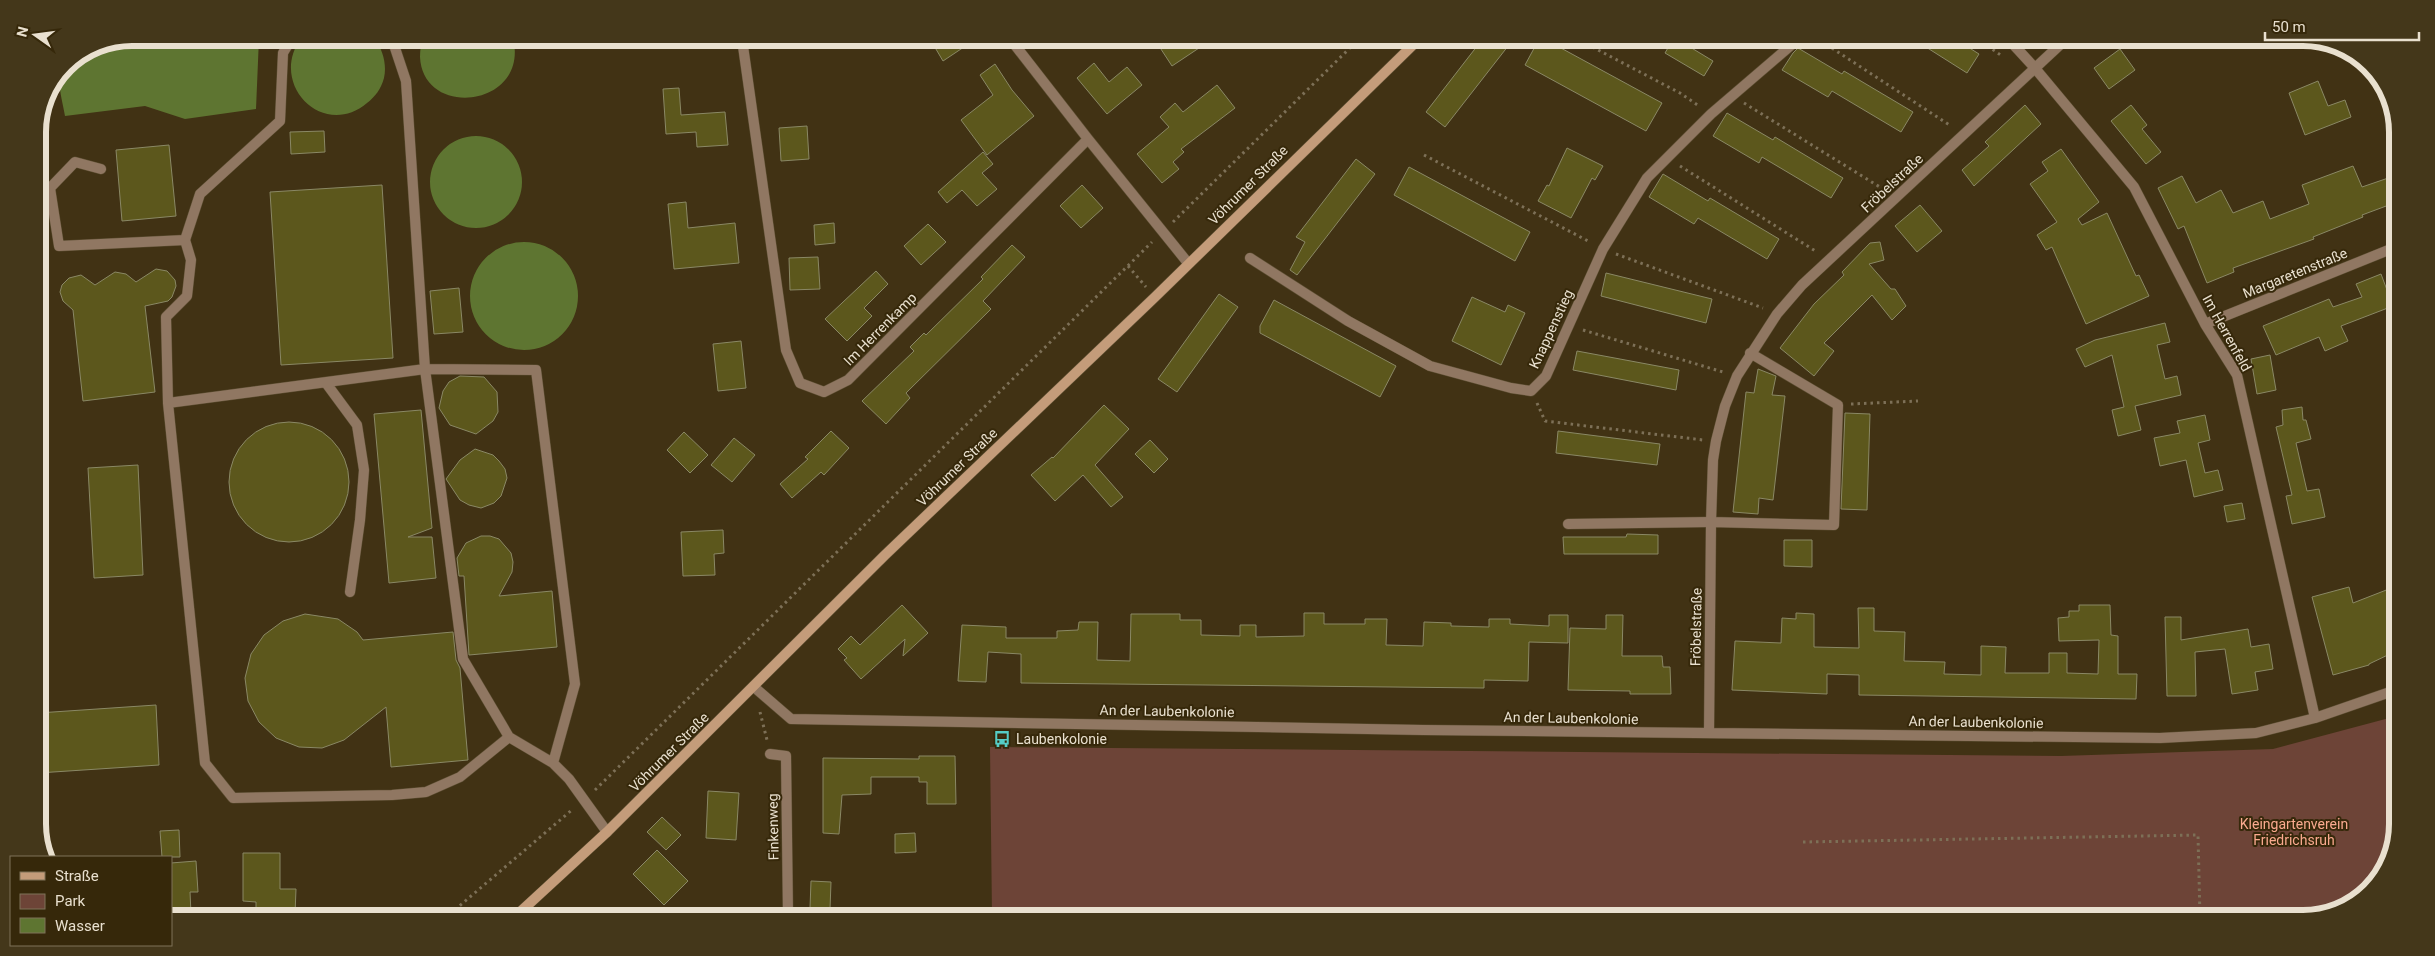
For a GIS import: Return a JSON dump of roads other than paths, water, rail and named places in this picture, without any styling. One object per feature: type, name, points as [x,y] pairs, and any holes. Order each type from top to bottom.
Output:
[{"type":"main road","name":"Vöhrumer Straße","points":[[522,910],[607,832],[885,555],[1155,297],[1411,46]]},
{"type":"street","points":[[288,46],[284,53],[280,121],[200,194],[185,240],[191,260],[187,296],[166,317],[168,403],[205,763],[233,798],[392,795],[426,792],[460,777],[509,737]]},
{"type":"street","points":[[394,46],[406,81],[425,370],[463,659],[509,737],[553,763],[569,779],[607,832]]},
{"type":"street","name":"Im Herrenkamp","points":[[743,46],[786,350],[800,383],[824,392],[848,380],[1088,139]]},
{"type":"street","points":[[1016,46],[1188,263]]},
{"type":"street","name":"Knappenstieg","points":[[1250,258],[1348,321],[1430,366],[1511,388],[1531,391],[1546,376],[1603,249],[1647,178],[1710,114],[1790,46]]},
{"type":"street","name":"Im Herrenfeld","points":[[2015,46],[2134,187],[2204,324],[2237,375],[2315,718]]},
{"type":"street","name":"Fröbelstraße","points":[[1709,733],[1712,460],[1725,406],[1737,376],[1750,353],[1777,314],[1828,259],[1898,198],[2058,46]]},
{"type":"street","points":[[101,169],[75,162],[50,188],[59,246],[185,240]]},
{"type":"street","name":"Margaretenstraße","points":[[2204,324],[2389,251]]},
{"type":"street","points":[[1568,524],[1711,522],[1834,525],[1838,405],[1750,353]]},
{"type":"street","points":[[168,403],[425,370],[536,370],[575,684],[553,763]]},
{"type":"street","points":[[326,383],[357,425],[364,470],[360,520],[350,592]]},
{"type":"street","name":"An der Laubenkolonie","points":[[754,687],[791,719],[2160,738],[2256,733],[2315,718],[2389,693]]},
{"type":"street","name":"Finkenweg","points":[[770,754],[786,756],[788,910]]},
{"type":"water","points":[[133,46],[259,46],[256,109],[185,119],[145,106],[65,116],[60,87],[72,72],[85,61],[100,53],[116,48]]},
{"type":"water","points":[[297,46],[379,46],[385,63],[384,78],[373,98],[367,103],[350,113],[333,115],[318,111],[305,102],[296,89],[291,73],[293,56]]},
{"type":"water","points":[[421,46],[513,46],[514,61],[506,79],[492,91],[474,97],[455,97],[438,90],[426,77],[420,57]]},
{"type":"water","points":[[467,136],[485,136],[502,143],[515,156],[522,173],[522,191],[515,208],[502,221],[485,228],[467,228],[450,221],[437,208],[430,191],[430,173],[437,156],[450,143]]},
{"type":"water","points":[[524,242],[545,246],[562,258],[574,275],[578,296],[574,317],[562,334],[545,346],[524,350],[503,346],[486,334],[474,317],[470,296],[474,275],[486,258],[503,246]]},
{"type":"place","name":"Laubenkolonie","points":[[1002,739]]},
{"type":"park label","name":"Kleingartenverein Friedrichsruh","points":[[2294,832]]}]
